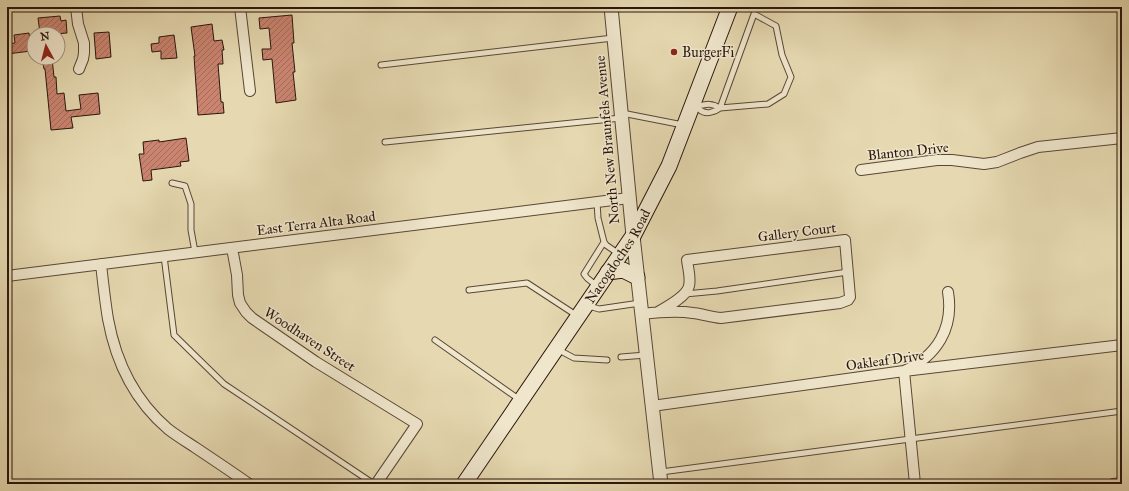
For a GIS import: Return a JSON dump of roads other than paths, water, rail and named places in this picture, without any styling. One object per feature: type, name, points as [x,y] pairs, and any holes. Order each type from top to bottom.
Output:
[{"type":"main road","name":"Nacogdoches Road","points":[[464,484],[633,236],[669,166],[685,125],[696,104],[730,7]]},
{"type":"main road","points":[[608,272],[623,270],[637,277]]},
{"type":"street","points":[[76,7],[78,24],[84,43],[83,60],[78,69]]},
{"type":"street","points":[[240,7],[250,91]]},
{"type":"street","name":"North New Braunfels Avenue","points":[[611,7],[637,277],[660,478]]},
{"type":"street","name":"Blanton Drive","points":[[861,170],[938,160],[952,160],[984,164],[997,162],[1038,147],[1122,138]]},
{"type":"street","name":"East Terra Alta Road","points":[[7,276],[629,198]]},
{"type":"street","name":"Gallery Court","points":[[641,308],[658,312],[693,313],[721,318],[848,300],[850,298],[845,240],[687,260],[690,284],[689,288],[682,297],[658,312]]},
{"type":"street","name":"Woodhaven Street","points":[[232,248],[240,303],[249,315],[316,362],[417,424],[375,484]]},
{"type":"street","points":[[101,264],[108,318],[113,342],[132,387],[143,403],[170,430],[249,484]]},
{"type":"street","points":[[915,484],[904,371],[915,366],[926,358],[940,341],[946,328],[949,314],[948,292]]},
{"type":"street","name":"Oakleaf Drive","points":[[652,406],[904,371],[1122,345]]},
{"type":"street","points":[[1113,484],[1122,483]]},
{"type":"lane","points":[[696,104],[701,110],[706,112],[714,112],[720,108],[768,104],[784,94],[791,77],[782,55],[776,26],[754,14],[720,108]]},
{"type":"lane","points":[[381,65],[614,38]]},
{"type":"lane","points":[[385,142],[621,115],[685,125]]},
{"type":"lane","points":[[172,183],[185,186],[188,194],[191,204],[191,230],[195,252]]},
{"type":"lane","points":[[598,202],[598,218],[604,242],[620,254]]},
{"type":"lane","points":[[598,287],[584,274],[604,242]]},
{"type":"lane","points":[[164,256],[174,335],[224,384],[375,484]]},
{"type":"lane","points":[[684,294],[717,291],[848,272]]},
{"type":"lane","points":[[469,290],[528,283],[582,310],[641,308]]},
{"type":"lane","points":[[435,340],[521,400]]},
{"type":"lane","points":[[556,349],[574,358],[607,360]]},
{"type":"lane","points":[[621,357],[646,355]]},
{"type":"lane","points":[[660,478],[911,439],[1122,412]]},
{"type":"place","name":"BurgerFi","points":[[674,52]]}]
